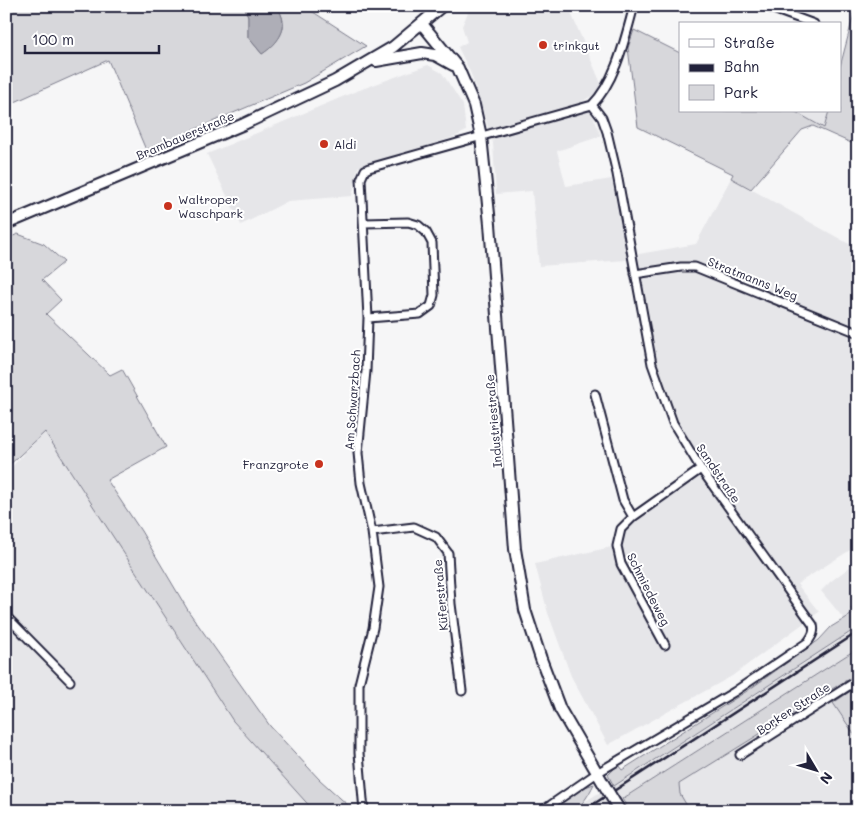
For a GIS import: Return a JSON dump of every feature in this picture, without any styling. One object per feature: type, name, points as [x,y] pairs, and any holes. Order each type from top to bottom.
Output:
[{"type":"main road","name":"Brambauerstraße","points":[[6,224],[260,117],[335,81],[371,62],[393,47],[442,6]]},
{"type":"main road","name":"Industriestraße","points":[[422,24],[458,68],[474,105],[481,136],[490,214],[515,549],[525,610],[540,659],[560,709],[617,807]]},
{"type":"main road","name":"Brambauerstraße","points":[[371,62],[422,53],[434,55],[458,68]]},
{"type":"street","points":[[481,136],[592,105],[603,94],[620,52],[634,6]]},
{"type":"street","points":[[764,6],[808,22]]},
{"type":"street","name":"Sandstraße","points":[[542,811],[597,773],[734,692],[808,642],[814,630],[813,625],[702,469],[673,423],[652,364],[607,132],[602,118],[592,105]]},
{"type":"street","name":"Am Schwarzbach","points":[[364,811],[359,753],[359,684],[373,628],[379,587],[372,532],[358,452],[366,371],[368,318],[364,223],[360,193],[361,179],[365,170],[369,168],[481,136]]},
{"type":"street","points":[[364,223],[408,222],[426,232],[432,243],[434,295],[431,306],[420,314],[368,318]]},
{"type":"street","name":"Stratmanns Weg","points":[[635,274],[681,267],[695,267],[858,334]]},
{"type":"street","points":[[595,394],[623,500],[633,517]]},
{"type":"street","name":"Schmiedeweg","points":[[665,645],[621,564],[616,546],[621,529],[633,517],[702,469]]},
{"type":"street","name":"Küferstraße","points":[[372,532],[414,527],[436,537],[448,553],[451,604],[462,690]]},
{"type":"street","points":[[6,616],[70,681]]},
{"type":"street","name":"Borker Straße","points":[[740,755],[858,680]]},
{"type":"shaded area","points":[[244,6],[278,6],[283,20],[282,32],[274,45],[262,54],[248,37],[248,16]]},
{"type":"shaded area","points":[[472,6],[568,6],[602,86],[598,92],[583,101],[593,116],[601,136],[557,151],[566,186],[612,179],[627,260],[539,266],[532,191],[496,194],[493,143],[471,74],[458,47],[467,42],[462,26]]},
{"type":"shaded area","points":[[428,65],[442,73],[463,105],[466,131],[455,137],[358,167],[352,196],[288,201],[241,225],[207,154],[354,92]]},
{"type":"shaded area","points":[[796,112],[830,112],[824,128]]},
{"type":"shaded area","points":[[731,178],[858,249],[858,545],[797,584],[819,612],[732,676],[608,745],[571,676],[548,613],[535,564],[616,546],[621,529],[701,469],[673,423],[652,364],[635,274],[639,254],[696,244]]},
{"type":"shaded area","points":[[45,431],[233,721],[314,811],[6,811],[6,473]]},
{"type":"shaded area","points":[[858,561],[858,604],[851,608],[854,613],[844,619],[821,591]]},
{"type":"shaded area","points":[[858,627],[858,648],[622,799],[603,811],[570,811],[613,784],[615,786]]},
{"type":"shaded area","points":[[858,661],[858,811],[651,811],[645,798]]},
{"type":"green space","points":[[6,6],[244,6],[248,16],[248,37],[262,54],[274,44],[282,32],[283,20],[278,6],[313,6],[310,10],[366,46],[304,83],[146,150],[108,60],[6,106]]},
{"type":"green space","points":[[856,6],[858,6],[858,146],[813,126],[802,130],[751,189],[731,178],[733,174],[638,127],[628,48],[634,30],[679,52],[679,112],[796,112],[824,128],[829,112],[842,112],[842,59]]},
{"type":"green space","points":[[18,234],[44,244],[64,262],[42,280],[61,300],[46,314],[110,375],[122,369],[166,447],[107,480],[141,531],[189,612],[270,726],[319,779],[350,807],[350,811],[314,811],[233,721],[45,432],[6,468],[6,239]]},
{"type":"green space","points":[[858,604],[858,627],[614,786],[608,775],[618,765],[622,770],[747,691],[819,640],[831,627],[854,613],[851,608]]},
{"type":"green space","points":[[858,648],[858,673],[679,784],[680,794],[690,811],[630,811],[622,799]]},
{"type":"green space","points":[[858,686],[858,740],[833,703]]},
{"type":"green space","points":[[594,784],[585,799],[577,807],[548,811],[579,789]]},
{"type":"railway","points":[[583,811],[858,632]]},
{"type":"place","name":"trinkgut","points":[[543,45]]},
{"type":"place","name":"Aldi","points":[[324,144]]},
{"type":"place","name":"Waltroper Waschpark","points":[[168,206]]},
{"type":"place","name":"Franzgrote","points":[[319,464]]}]
